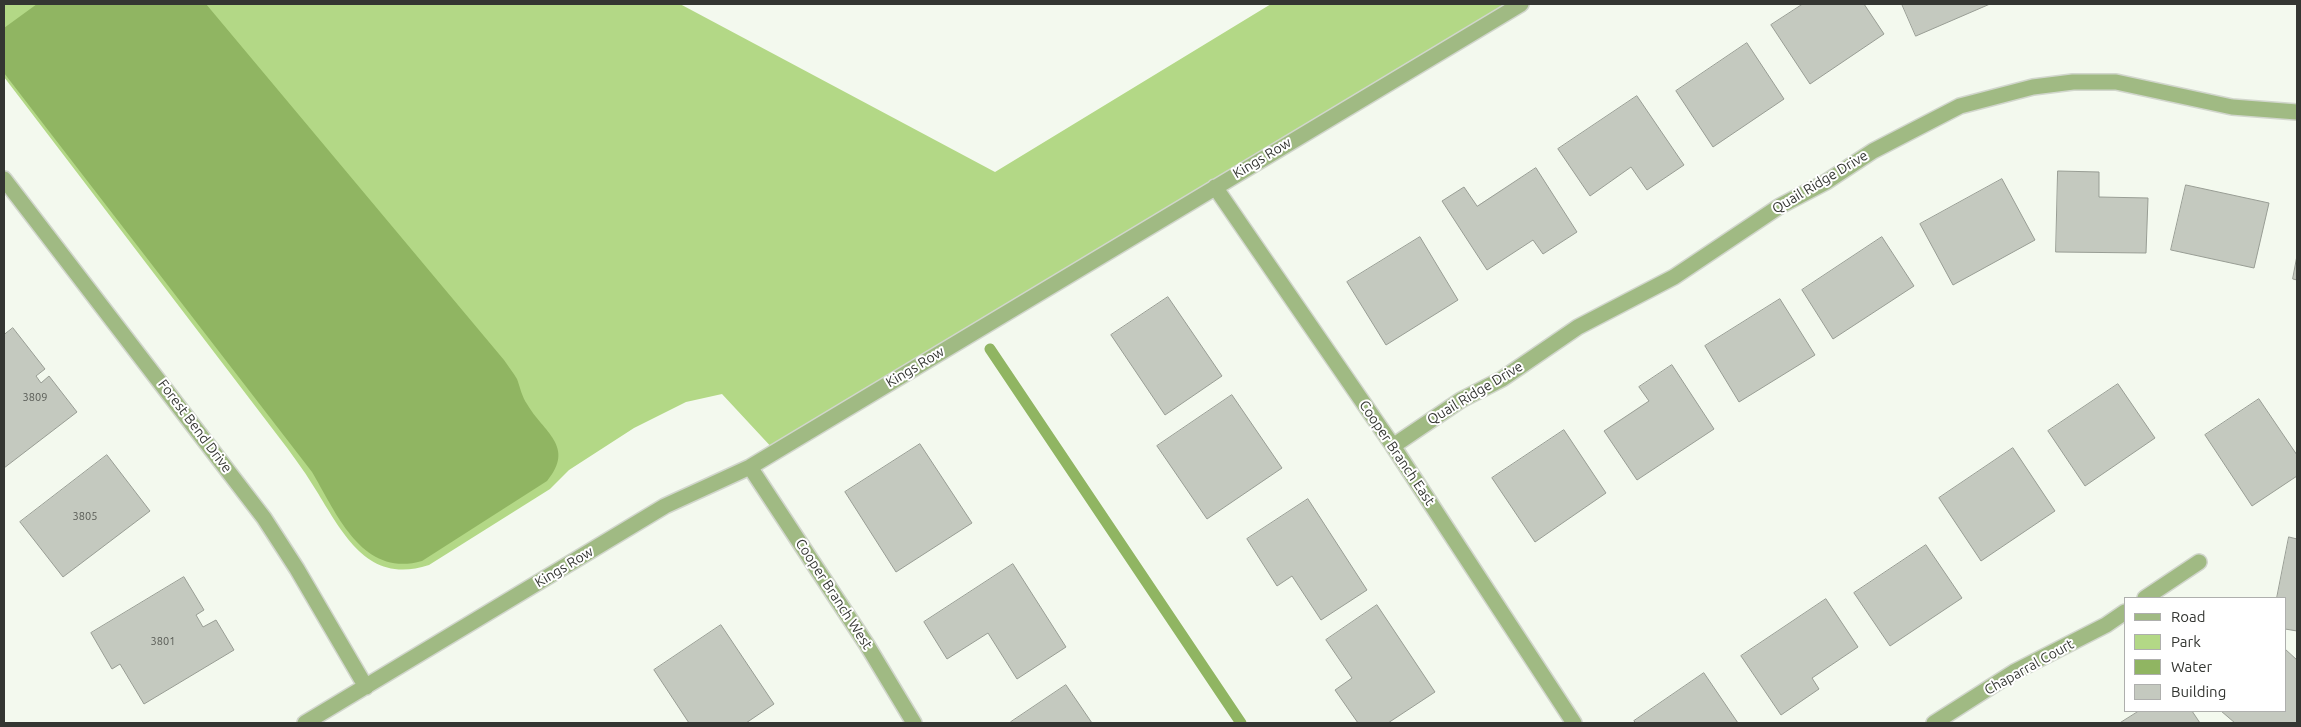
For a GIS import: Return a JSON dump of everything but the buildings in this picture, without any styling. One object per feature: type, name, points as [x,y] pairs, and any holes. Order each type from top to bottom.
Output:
[{"type":"street","name":"Kings Row","points":[[305,723],[665,506],[750,467],[1521,4]]},
{"type":"street","name":"Quail Ridge Drive","points":[[1393,446],[1461,400],[1502,379],[1578,327],[1674,277],[1780,206],[1826,182],[1873,151],[1960,106],[2033,86],[2073,82],[2116,82],[2232,107],[2297,112]]},
{"type":"street","name":"Forest Bend Drive","points":[[4,179],[264,518],[297,569],[366,687]]},
{"type":"street","name":"Cooper Branch East","points":[[1215,187],[1393,446],[1574,723]]},
{"type":"street","name":"Cooper Branch West","points":[[750,467],[867,645],[914,723]]},
{"type":"street","points":[[2146,597],[2199,562]]},
{"type":"street","name":"Chaparral Court","points":[[1934,723],[2014,672],[2106,625],[2124,613]]},
{"type":"green space","points":[[4,4],[680,4],[995,172],[1271,4],[1521,4],[775,451],[722,394],[686,402],[634,428],[569,470],[550,489],[429,565],[407,569],[388,568],[372,561],[346,537],[288,449],[4,77]]},
{"type":"water","points":[[37,4],[206,4],[504,360],[517,379],[525,401],[548,431],[558,449],[555,469],[547,481],[422,561],[401,564],[383,560],[367,551],[354,539],[331,506],[312,472],[4,73],[4,28]]},
{"type":"waterway","points":[[990,349],[1241,723]]}]
